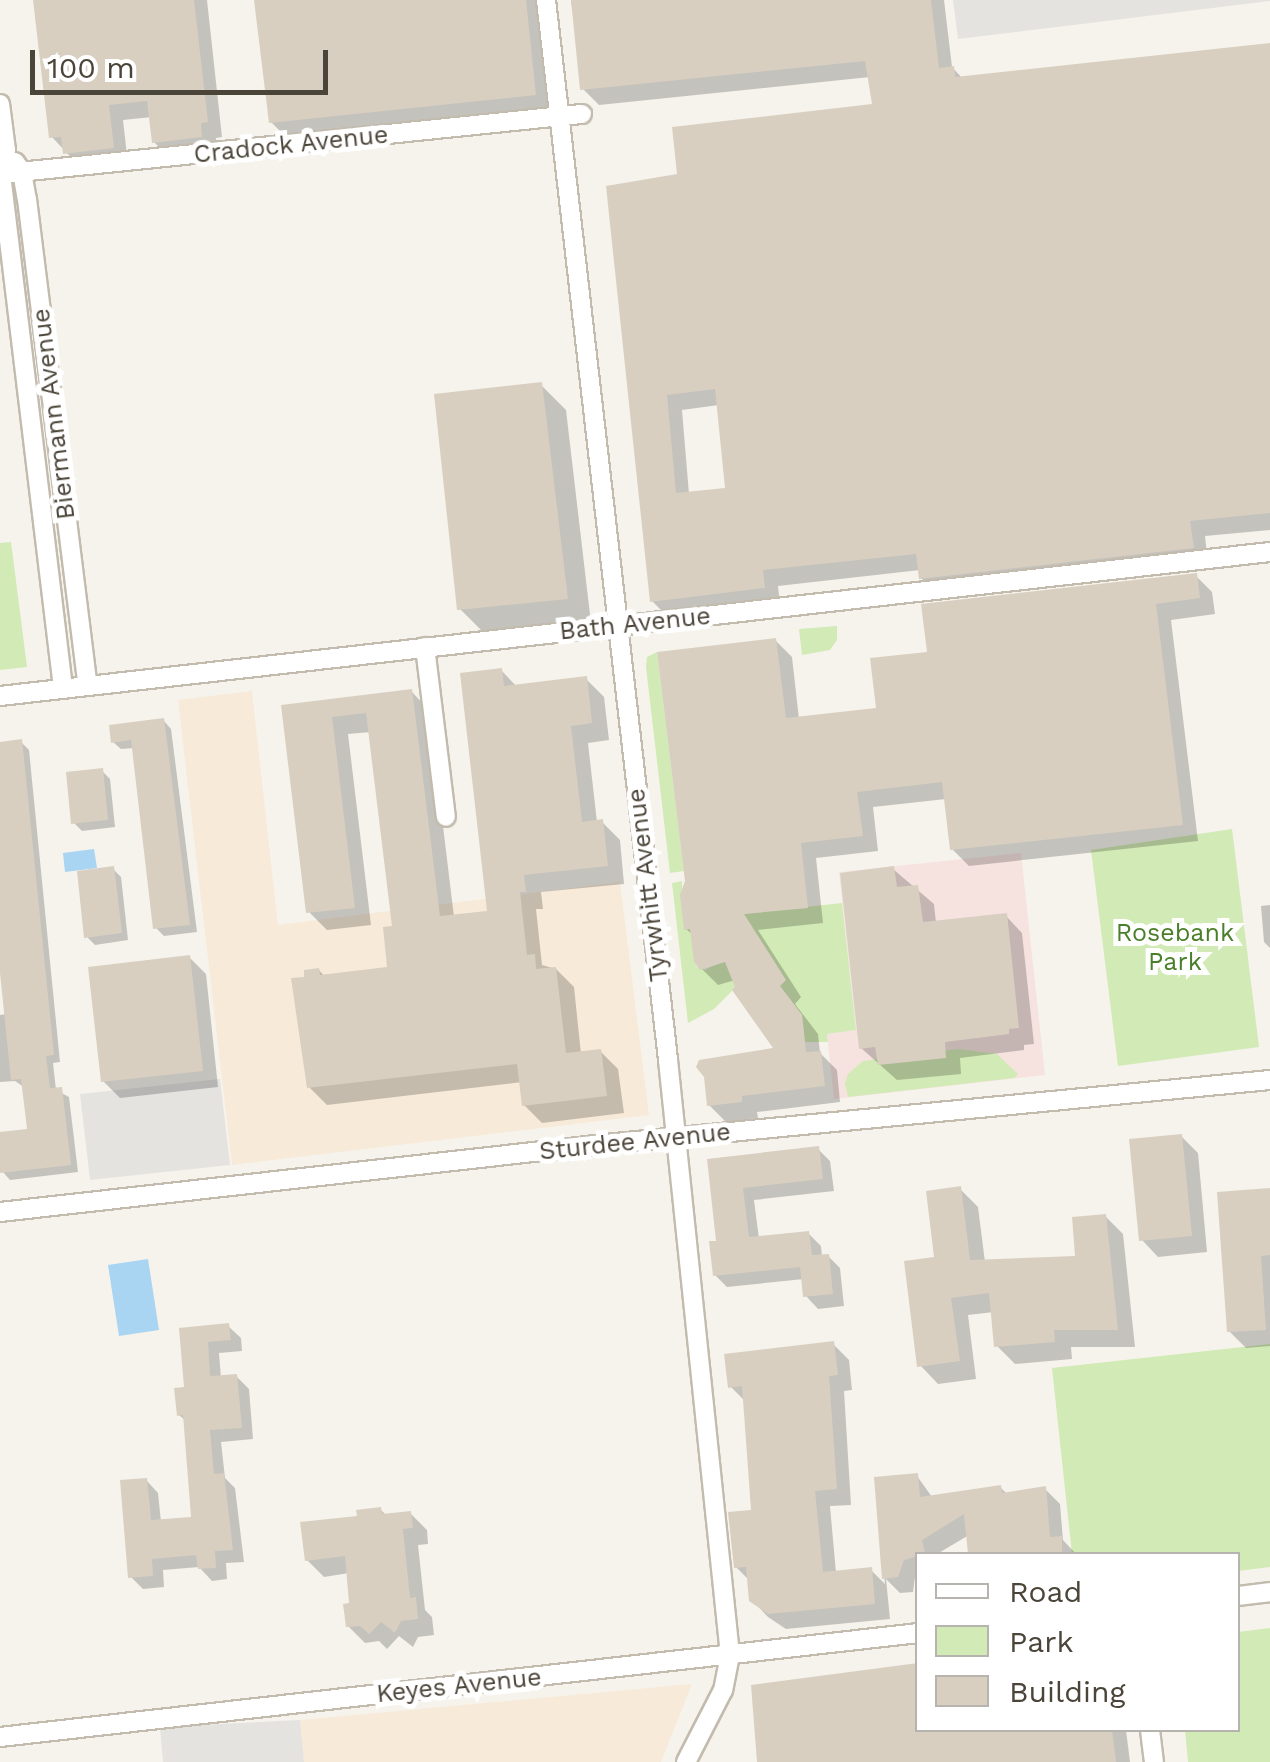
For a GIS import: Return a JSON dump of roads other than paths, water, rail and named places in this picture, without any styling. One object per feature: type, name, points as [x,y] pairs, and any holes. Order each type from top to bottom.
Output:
[{"type":"street","name":"Tyrwhitt Avenue","points":[[546,0],[677,1138],[730,1655],[723,1690],[686,1762]]},
{"type":"street","name":"Biermann Avenue","points":[[0,104],[6,150],[0,174],[63,688]]},
{"type":"street","name":"Cradock Avenue","points":[[0,174],[582,114]]},
{"type":"street","name":"Biermann Avenue","points":[[6,150],[22,172],[87,684]]},
{"type":"street","points":[[30,414],[54,410]]},
{"type":"street","name":"Bath Avenue","points":[[0,696],[1270,552]]},
{"type":"street","points":[[424,647],[446,817]]},
{"type":"street","name":"Sturdee Avenue","points":[[0,1212],[677,1138],[1270,1080]]},
{"type":"street","points":[[1240,1596],[1270,1592]]},
{"type":"street","name":"Keyes Avenue","points":[[0,1736],[915,1633]]},
{"type":"street","points":[[1150,1732],[1154,1762]]},
{"type":"water","points":[[94,849],[97,868],[65,872],[63,853]]},
{"type":"water","points":[[148,1259],[159,1330],[119,1336],[108,1265]]},
{"type":"park label","name":"Rosebank Park","points":[[1175,948]]}]
